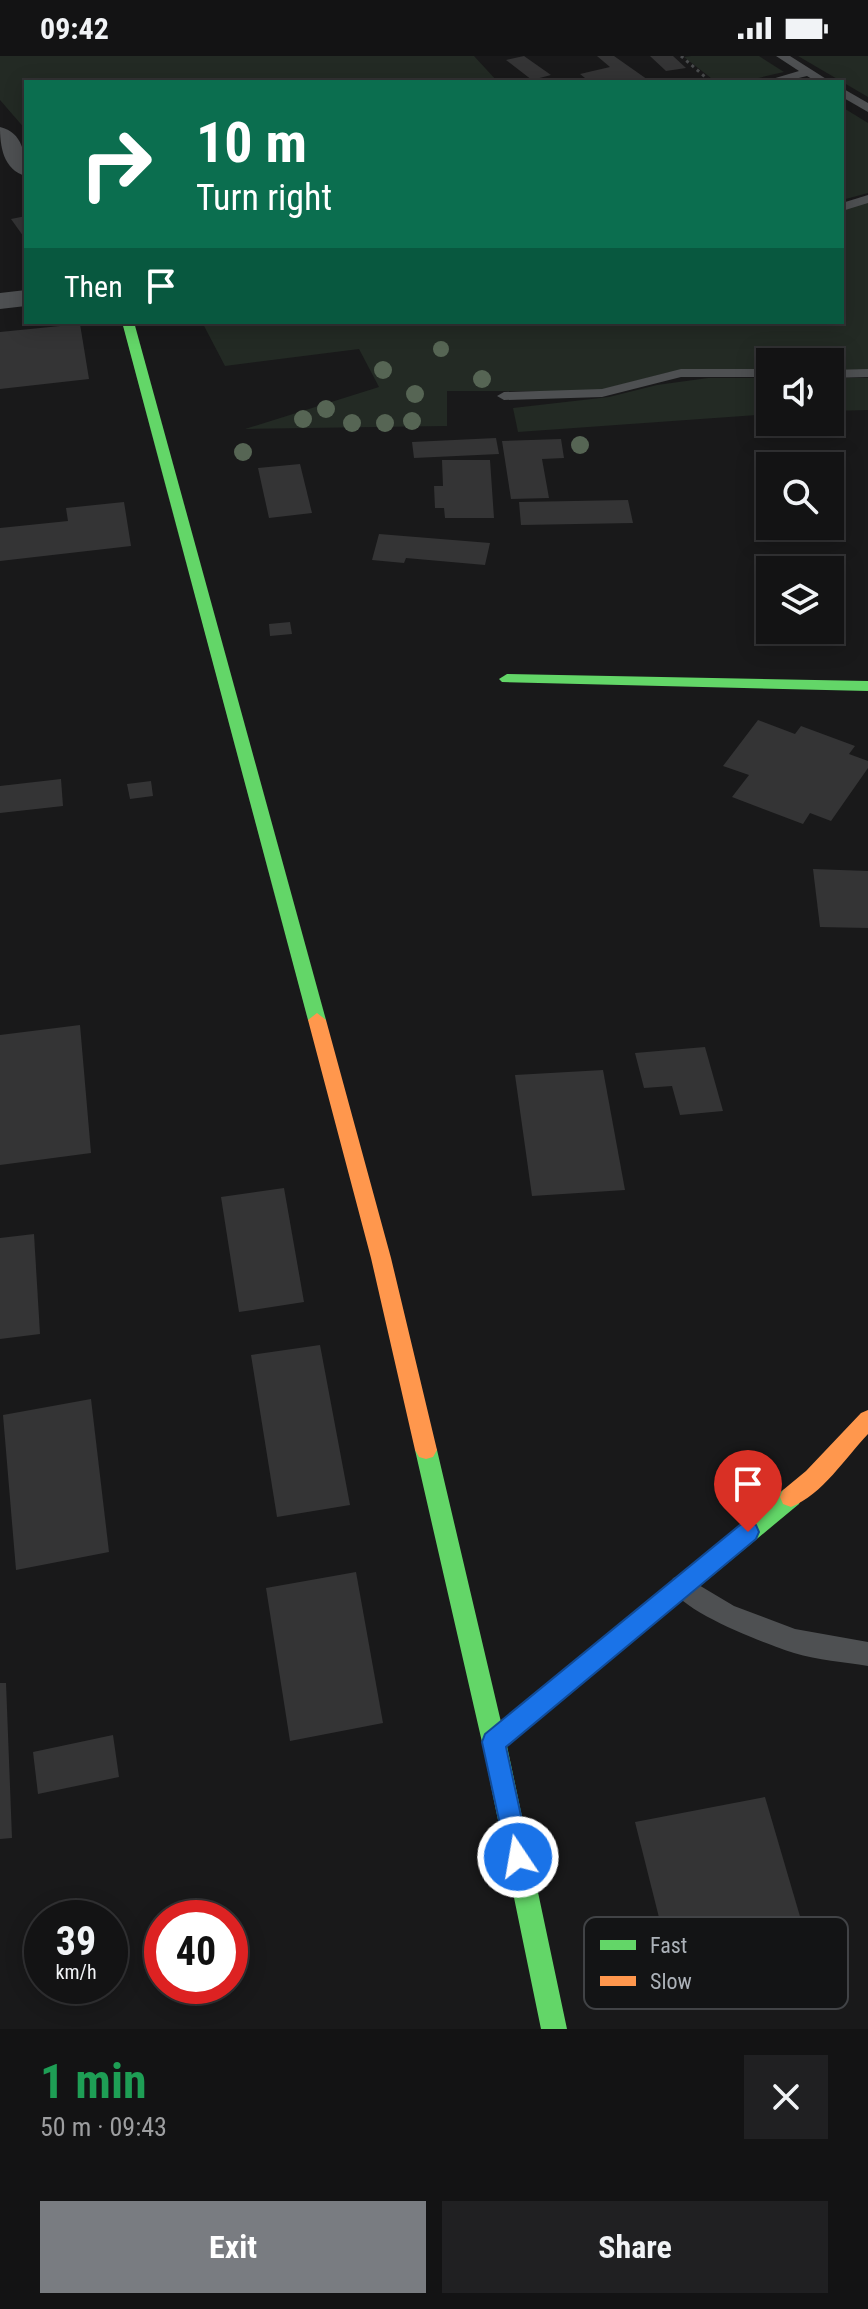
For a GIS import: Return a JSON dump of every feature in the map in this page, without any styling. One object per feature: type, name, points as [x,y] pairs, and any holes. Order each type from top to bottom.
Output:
[{"type":"street","points":[[0,134],[24,165]]},
{"type":"street","points":[[0,301],[24,298]]},
{"type":"street","points":[[129,324],[381,1258],[494,1742],[554,2029]]},
{"type":"street","points":[[507,679],[868,686]]},
{"type":"street","points":[[494,1742],[814,1478],[868,1419]]},
{"type":"lane","points":[[782,56],[822,80]]},
{"type":"lane","points":[[776,80],[809,72]]},
{"type":"lane","points":[[844,93],[868,108]]},
{"type":"lane","points":[[844,206],[868,199]]},
{"type":"lane","points":[[504,396],[602,393],[681,373],[756,373]]},
{"type":"lane","points":[[844,374],[868,373]]},
{"type":"lane","points":[[682,1586],[725,1614],[795,1641],[868,1654]]},
{"type":"path","points":[[681,56],[709,80]]},
{"type":"shaded area","points":[[0,56],[474,56],[496,80],[24,80],[24,128],[0,100]]},
{"type":"shaded area","points":[[759,56],[784,72],[750,80],[713,80],[684,57]]},
{"type":"shaded area","points":[[798,56],[868,56],[868,97],[844,83],[844,80]]},
{"type":"shaded area","points":[[844,108],[868,123],[868,193],[844,199]]},
{"type":"shaded area","points":[[868,197],[868,370],[844,371],[844,348],[756,348],[756,371],[670,372],[597,391],[447,391],[447,426],[245,429],[379,387],[359,349],[225,366],[203,324],[844,324],[844,212],[847,204]]},
{"type":"shaded area","points":[[708,378],[756,378],[756,415],[518,432],[513,408],[609,397],[657,385]]},
{"type":"shaded area","points":[[844,378],[868,378],[868,410],[844,411]]},
{"type":"building","points":[[524,56],[551,75],[532,80],[506,60]]},
{"type":"building","points":[[597,56],[614,56],[648,80],[588,80],[580,74],[610,67]]},
{"type":"building","points":[[650,56],[673,56],[686,68],[666,71]]},
{"type":"building","points":[[24,216],[24,237],[11,219]]},
{"type":"building","points":[[80,324],[89,379],[0,389],[0,332]]},
{"type":"building","points":[[496,438],[499,454],[414,458],[412,442]]},
{"type":"building","points":[[561,439],[564,458],[542,459],[549,498],[511,499],[502,441]]},
{"type":"building","points":[[442,460],[490,460],[494,518],[445,518],[444,508],[435,508],[434,486],[443,486]]},
{"type":"building","points":[[300,464],[312,513],[269,518],[258,468]]},
{"type":"building","points":[[628,500],[633,523],[521,525],[519,502]]},
{"type":"building","points":[[124,502],[131,546],[0,561],[0,528],[68,521],[66,508]]},
{"type":"building","points":[[379,534],[490,543],[485,565],[406,558],[404,563],[372,560]]},
{"type":"building","points":[[290,622],[292,634],[270,636],[269,624]]},
{"type":"building","points":[[758,720],[795,734],[801,726],[855,746],[849,754],[868,761],[868,768],[831,821],[810,813],[803,824],[732,797],[749,775],[723,766]]},
{"type":"building","points":[[61,779],[63,806],[0,813],[0,786]]},
{"type":"building","points":[[151,781],[153,796],[130,799],[127,784]]},
{"type":"building","points":[[813,869],[868,871],[868,928],[820,927]]},
{"type":"building","points":[[80,1025],[91,1153],[0,1165],[0,1035]]},
{"type":"building","points":[[705,1047],[723,1111],[680,1115],[672,1086],[644,1088],[635,1053]]},
{"type":"building","points":[[603,1070],[625,1190],[532,1196],[515,1075]]},
{"type":"building","points":[[284,1188],[304,1302],[239,1312],[221,1197]]},
{"type":"building","points":[[34,1234],[40,1334],[0,1339],[0,1238]]},
{"type":"building","points":[[320,1345],[350,1505],[277,1517],[251,1355]]},
{"type":"building","points":[[91,1399],[109,1552],[16,1570],[3,1415]]},
{"type":"building","points":[[356,1572],[383,1723],[290,1741],[266,1588]]},
{"type":"building","points":[[0,1683],[6,1683],[12,1838],[0,1839]]},
{"type":"building","points":[[113,1735],[119,1777],[38,1794],[33,1752]]},
{"type":"building","points":[[765,1797],[800,1917],[659,1917],[635,1822]]},
{"type":"traffic: fast","points":[[129,324],[317,1020]]},
{"type":"traffic: fast","points":[[507,679],[868,686]]},
{"type":"traffic: fast","points":[[426,1450],[494,1742]]},
{"type":"traffic: fast","points":[[554,2029],[494,1742],[791,1497]]},
{"type":"traffic: slow","points":[[317,1020],[381,1258],[426,1450]]},
{"type":"traffic: slow","points":[[791,1497],[814,1478],[868,1419]]},
{"type":"route","points":[[518,1857],[494,1742],[748,1532]]}]
